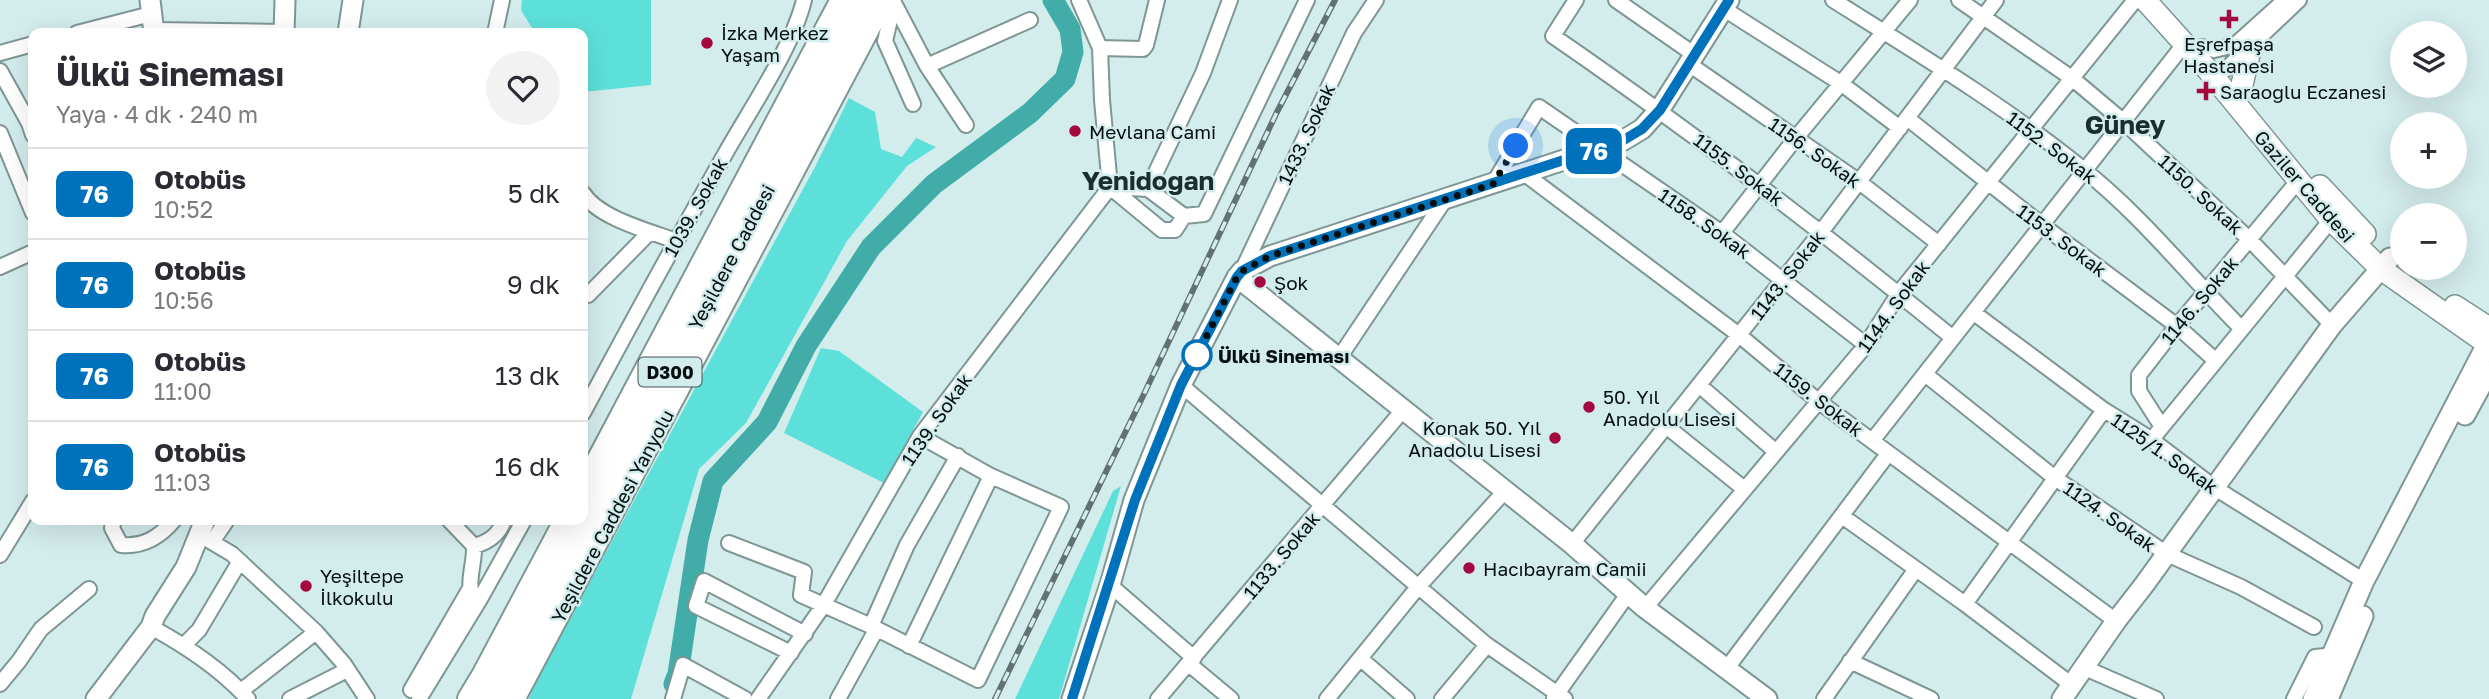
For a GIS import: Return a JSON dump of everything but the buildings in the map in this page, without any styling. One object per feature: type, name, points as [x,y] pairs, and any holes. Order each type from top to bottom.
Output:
[{"type":"highway","name":"Yeşildere Caddesi","points":[[588,482],[843,0]]},
{"type":"highway","name":"Yeşildere Caddesi","points":[[495,699],[854,43],[868,0]]},
{"type":"highway","points":[[470,699],[564,525]]},
{"type":"main road","points":[[284,28],[285,0]]},
{"type":"main road","points":[[349,28],[354,0]]},
{"type":"main road","name":"Gaziler Caddesi","points":[[2145,0],[2194,45]]},
{"type":"main road","name":"Gaziler Caddesi","points":[[2157,0],[2217,70],[2298,181],[2331,220],[2488,340]]},
{"type":"main road","name":"Yeşildere Caddesi Yanyolu","points":[[516,699],[854,43],[893,1]]},
{"type":"main road","points":[[1072,699],[1135,500],[1181,385],[1239,274],[1270,256],[1622,141],[1642,129],[1660,110],[1726,5]]},
{"type":"main road","points":[[2241,89],[2250,46]]},
{"type":"main road","name":"Gaziler Caddesi","points":[[2217,70],[2241,89],[2385,263]]},
{"type":"main road","points":[[2067,692],[2332,325],[2385,263]]},
{"type":"main road","points":[[1239,274],[1339,358],[1572,544],[1644,608],[1767,699]]},
{"type":"main road","points":[[2313,699],[2364,581],[2488,340]]},
{"type":"main road","points":[[2328,699],[2380,579],[2385,560],[2489,371]]},
{"type":"main road","points":[[96,699],[151,627],[206,532]]},
{"type":"street","points":[[496,28],[502,0]]},
{"type":"street","name":"1039. Sokak","points":[[588,404],[776,64],[801,13],[804,0]]},
{"type":"street","points":[[1079,0],[1100,48],[1110,187],[1162,230],[1175,230],[1184,216]]},
{"type":"street","points":[[1100,48],[1143,49],[1157,0]]},
{"type":"street","points":[[1148,189],[1203,73],[1230,0]]},
{"type":"street","points":[[1110,187],[1148,189],[1184,216],[1205,214],[1307,0]]},
{"type":"street","name":"1433. Sokak","points":[[1239,274],[1354,33],[1376,0]]},
{"type":"street","name":"1155. Sokak","points":[[1576,0],[1552,36],[1660,110],[1760,184],[1953,338]]},
{"type":"street","name":"1156. Sokak","points":[[1616,0],[1795,139],[1858,181],[1940,244]]},
{"type":"street","points":[[1634,13],[1643,0]]},
{"type":"street","name":"1152. Sokak","points":[[1833,0],[1944,68],[2085,171],[2149,228],[2205,292],[2242,329]]},
{"type":"street","points":[[1722,233],[1795,139],[1910,0]]},
{"type":"street","name":"1150. Sokak","points":[[1959,0],[2073,79],[2124,122],[2250,240],[2332,325]]},
{"type":"street","name":"1143. Sokak","points":[[1572,544],[1821,232],[1996,0]]},
{"type":"street","name":"1144. Sokak","points":[[1644,608],[1866,345],[1899,293],[2029,128],[2073,79],[2135,0]]},
{"type":"street","points":[[1872,441],[2124,122],[2194,45],[2214,50],[2235,45],[2285,0]]},
{"type":"street","points":[[2217,70],[2250,46],[2299,0]]},
{"type":"street","points":[[893,1],[885,41],[913,104]]},
{"type":"street","points":[[893,1],[926,66],[966,125]]},
{"type":"street","name":"1153. Sokak","points":[[1726,5],[1904,123],[1988,183],[2176,326],[2216,361]]},
{"type":"street","points":[[104,28],[152,19],[237,28]]},
{"type":"street","points":[[926,66],[1030,20]]},
{"type":"street","points":[[854,43],[885,41]]},
{"type":"street","points":[[0,53],[28,45]]},
{"type":"street","points":[[0,71],[28,121]]},
{"type":"street","name":"1158. Sokak","points":[[1493,184],[1539,107],[1722,233],[1866,345]]},
{"type":"street","points":[[0,133],[28,201]]},
{"type":"street","name":"1159. Sokak","points":[[1525,174],[1739,335],[1818,401],[1888,454],[2116,621]]},
{"type":"street","name":"1146. Sokak","points":[[2162,426],[2140,391],[2138,375],[2298,181]]},
{"type":"street","name":"1139. Sokak","points":[[758,699],[823,606],[920,436],[1110,187]]},
{"type":"street","points":[[1339,358],[1446,198]]},
{"type":"street","points":[[588,201],[610,216],[676,241]]},
{"type":"street","points":[[2152,440],[2331,220]]},
{"type":"street","points":[[588,294],[650,232]]},
{"type":"street","points":[[0,267],[28,253]]},
{"type":"street","name":"1125/1. Sokak","points":[[1974,313],[2104,410],[2152,440],[2214,488],[2364,581]]},
{"type":"street","name":"1124. Sokak","points":[[1926,374],[2055,478],[2167,554],[2241,587],[2314,627]]},
{"type":"street","points":[[1181,385],[1487,645],[1559,697],[1628,594]]},
{"type":"street","points":[[1699,385],[1775,451]]},
{"type":"street","name":"1133. Sokak","points":[[1158,699],[1404,410]]},
{"type":"street","points":[[1965,604],[2104,410]]},
{"type":"street","points":[[1666,426],[1744,488]]},
{"type":"street","points":[[729,543],[804,572],[801,595],[978,680],[1062,507],[991,476],[920,436]]},
{"type":"street","points":[[1727,668],[1888,454]]},
{"type":"street","points":[[838,699],[873,628],[907,545],[958,456]]},
{"type":"street","points":[[909,646],[991,476]]},
{"type":"street","points":[[1327,699],[1418,587],[1505,491]]},
{"type":"street","points":[[0,555],[28,510]]},
{"type":"street","points":[[1842,516],[1965,604],[2067,692]]},
{"type":"street","points":[[113,525],[121,545],[138,546],[168,525]]},
{"type":"street","points":[[415,695],[469,590],[475,560],[474,546],[454,525]]},
{"type":"street","points":[[474,546],[488,542],[502,525]]},
{"type":"street","points":[[415,695],[476,605],[521,525]]},
{"type":"street","points":[[206,532],[316,632],[344,663],[367,699]]},
{"type":"street","points":[[184,645],[199,630],[240,562]]},
{"type":"street","points":[[1824,699],[1916,569]]},
{"type":"street","points":[[791,653],[696,606],[704,581],[805,634]]},
{"type":"street","points":[[1110,585],[1231,699]]},
{"type":"street","points":[[0,684],[41,629],[89,589]]},
{"type":"street","points":[[469,590],[476,605]]},
{"type":"street","points":[[151,627],[184,645],[244,695],[316,632]]},
{"type":"street","points":[[1441,699],[1487,645]]},
{"type":"street","points":[[2294,699],[2315,657],[2325,656],[2330,660]]},
{"type":"street","points":[[1361,659],[1407,699]]},
{"type":"street","points":[[1850,661],[1931,699]]},
{"type":"street","points":[[673,699],[683,666],[745,699]]},
{"type":"street","points":[[2085,667],[2156,699]]},
{"type":"street","points":[[290,699],[347,670]]},
{"type":"shaded area","points":[[522,0],[651,0],[651,85],[588,91],[588,28],[532,28],[521,10]]},
{"type":"shaded area","points":[[849,98],[875,112],[881,149],[902,157],[916,138],[936,147],[907,166],[847,241],[746,423],[699,469],[631,699],[529,699],[534,685],[815,167]]},
{"type":"shaded area","points":[[821,348],[839,351],[923,412],[884,483],[784,433]]},
{"type":"shaded area","points":[[1121,486],[1059,699],[1015,699],[1113,491]]},
{"type":"waterway","points":[[674,684],[678,674],[698,540],[713,481],[767,422],[806,346],[871,247],[934,184],[1030,113],[1065,79],[1073,52],[1070,29],[1053,0]]},
{"type":"railway","points":[[995,699],[1144,394],[1277,112],[1335,0]]},
{"type":"bus line","name":"76","points":[[1072,699],[1135,500],[1181,385],[1242,271],[1270,256],[1622,141],[1642,129],[1660,110],[1729,0]]},
{"type":"place","name":"Eşrefpaşa Hastanesi","points":[[2229,19]]},
{"type":"place","name":"İzka Merkez Yaşam","points":[[707,43]]},
{"type":"place","name":"Saraoğlu Eczanesi","points":[[2206,91]]},
{"type":"place","name":"Mevlana Cami","points":[[1075,131]]},
{"type":"place","name":"Şok","points":[[1260,282]]},
{"type":"place","name":"Ülkü Sineması","points":[[1197,355]]},
{"type":"place","name":"50. Yıl Anadolu Lisesi","points":[[1589,407]]},
{"type":"place","name":"Konak 50. Yıl Anadolu Lisesi","points":[[1555,438]]},
{"type":"place","name":"Hacıbayram Camii","points":[[1469,568]]},
{"type":"place","name":"Yeşiltepe İlkokulu","points":[[306,586]]},
{"type":"district","name":"Güney","points":[[2125,124]]},
{"type":"district","name":"Yenidoğan","points":[[1148,180]]},
{"type":"route","points":[[1197,355],[1193,362],[1242,271],[1270,256],[1493,184],[1516,146]]}]
